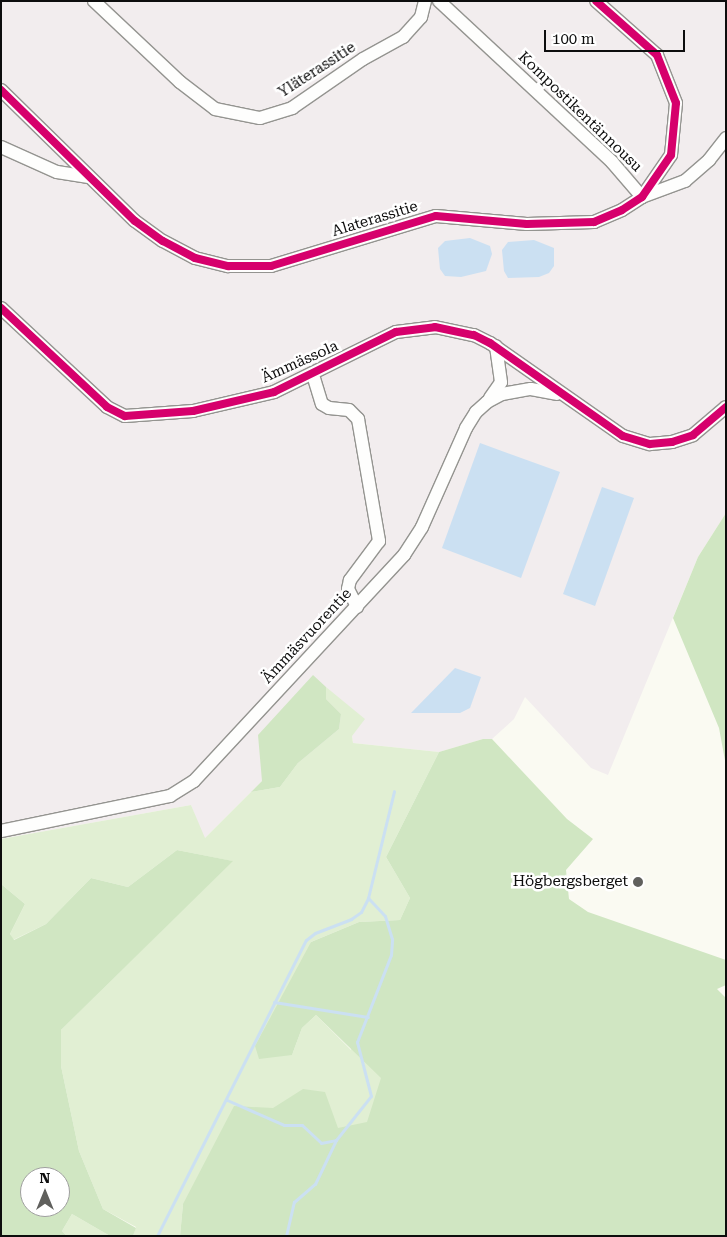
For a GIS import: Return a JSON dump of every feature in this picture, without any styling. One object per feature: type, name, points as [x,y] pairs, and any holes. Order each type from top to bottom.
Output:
[{"type":"street","name":"Yläterassitie","points":[[94,1],[180,82],[216,109],[260,118],[292,108],[363,59],[402,37],[421,17],[425,1]]},
{"type":"street","name":"Kompostikentännousu","points":[[439,1],[612,162],[642,197]]},
{"type":"street","name":"Alaterassitie","points":[[1,90],[42,126],[89,177],[162,241],[195,258],[228,266],[271,266],[436,216],[527,224],[594,222],[622,210],[642,197],[671,155],[676,103],[658,55],[596,1]]},
{"type":"street","points":[[642,197],[685,181],[709,160],[726,138]]},
{"type":"street","points":[[1,147],[57,172],[89,177]]},
{"type":"street","name":"Ämmässola","points":[[1,308],[107,407],[126,416],[192,411],[274,392],[314,375],[379,339],[416,328],[452,330],[474,335],[496,346],[566,398]]},
{"type":"street","name":"Ämmäsvuorentie","points":[[1,831],[170,796],[194,781],[404,555],[422,527],[466,428],[501,382],[496,346]]},
{"type":"street","points":[[314,375],[322,404],[329,408],[349,410],[358,419],[379,541],[350,580],[348,589],[357,607]]},
{"type":"street","points":[[486,402],[502,394],[531,389],[546,390],[566,398],[623,436],[650,444],[672,442],[693,435],[710,423],[726,406]]},
{"type":"shaded area","points":[[1,1],[726,1],[726,513],[698,557],[608,775],[591,768],[525,697],[514,719],[492,739],[483,739],[439,752],[353,743],[352,736],[262,781],[204,839],[191,805],[1,839]]},
{"type":"green space","points":[[726,513],[726,766],[719,728],[673,618],[698,557]]},
{"type":"green space","points":[[313,675],[326,687],[326,699],[341,714],[339,729],[298,763],[280,787],[251,792],[262,781],[258,735]]},
{"type":"green space","points":[[326,687],[365,719],[352,736],[353,743],[439,752],[386,857],[410,898],[400,920],[359,922],[311,942],[292,1055],[302,1028],[316,1015],[351,1050],[402,938],[382,1209],[183,1204],[180,1236],[133,1236],[136,1227],[103,1209],[79,1151],[61,1066],[61,1030],[232,861],[177,850],[128,887],[91,878],[46,924],[13,940],[10,934],[25,904],[1,884],[1,839],[191,805],[205,838],[251,792],[280,787],[298,763],[339,729],[341,714],[326,699]]},
{"type":"green space","points":[[483,739],[492,739],[567,819],[593,839],[566,870],[569,899],[588,912],[726,960],[726,985],[717,989],[726,998],[726,1236],[180,1236],[183,1204],[234,1106],[273,1108],[303,1089],[325,1092],[338,1128],[367,1122],[381,1078],[316,1015],[302,1028],[292,1055],[259,1059],[255,1046],[311,942],[359,922],[400,920],[410,898],[386,857],[439,752]]},
{"type":"green space","points":[[177,850],[233,861],[61,1030],[61,1066],[79,1151],[103,1209],[136,1228],[133,1236],[110,1236],[72,1214],[62,1231],[67,1236],[1,1236],[1,884],[25,904],[10,934],[14,940],[46,924],[91,878],[128,887]]},
{"type":"green space","points":[[72,1214],[110,1236],[67,1236],[62,1231]]},
{"type":"water","points":[[470,238],[490,246],[492,254],[486,271],[461,277],[445,276],[440,269],[438,248],[445,241]]},
{"type":"water","points":[[534,240],[554,248],[554,266],[549,273],[539,277],[508,278],[504,271],[502,250],[508,242]]},
{"type":"water","points":[[480,443],[560,472],[521,578],[442,548]]},
{"type":"water","points":[[602,487],[634,498],[595,606],[563,594]]},
{"type":"water","points":[[455,668],[481,677],[470,708],[460,713],[411,713]]},
{"type":"waterway","points":[[157,1236],[306,940],[315,933],[351,919],[361,912],[368,898],[394,791]]},
{"type":"waterway","points":[[286,1236],[294,1202],[315,1184],[336,1140],[371,1096],[357,1042],[391,955],[392,939],[385,916],[368,898]]},
{"type":"waterway","points":[[274,1002],[368,1017]]},
{"type":"waterway","points":[[227,1100],[284,1125],[302,1125],[321,1143],[336,1140]]},
{"type":"cycle path","points":[[1,90],[135,221],[163,241],[195,258],[228,266],[271,266],[436,216],[527,224],[594,222],[622,210],[642,197],[671,155],[676,103],[657,55],[596,1]]},
{"type":"cycle path","points":[[1,308],[107,407],[125,416],[193,411],[274,392],[396,332],[435,327],[474,335],[490,343],[623,436],[650,444],[672,442],[693,435],[726,407]]},
{"type":"place","name":"Högbergsberget","points":[[638,882]]}]
